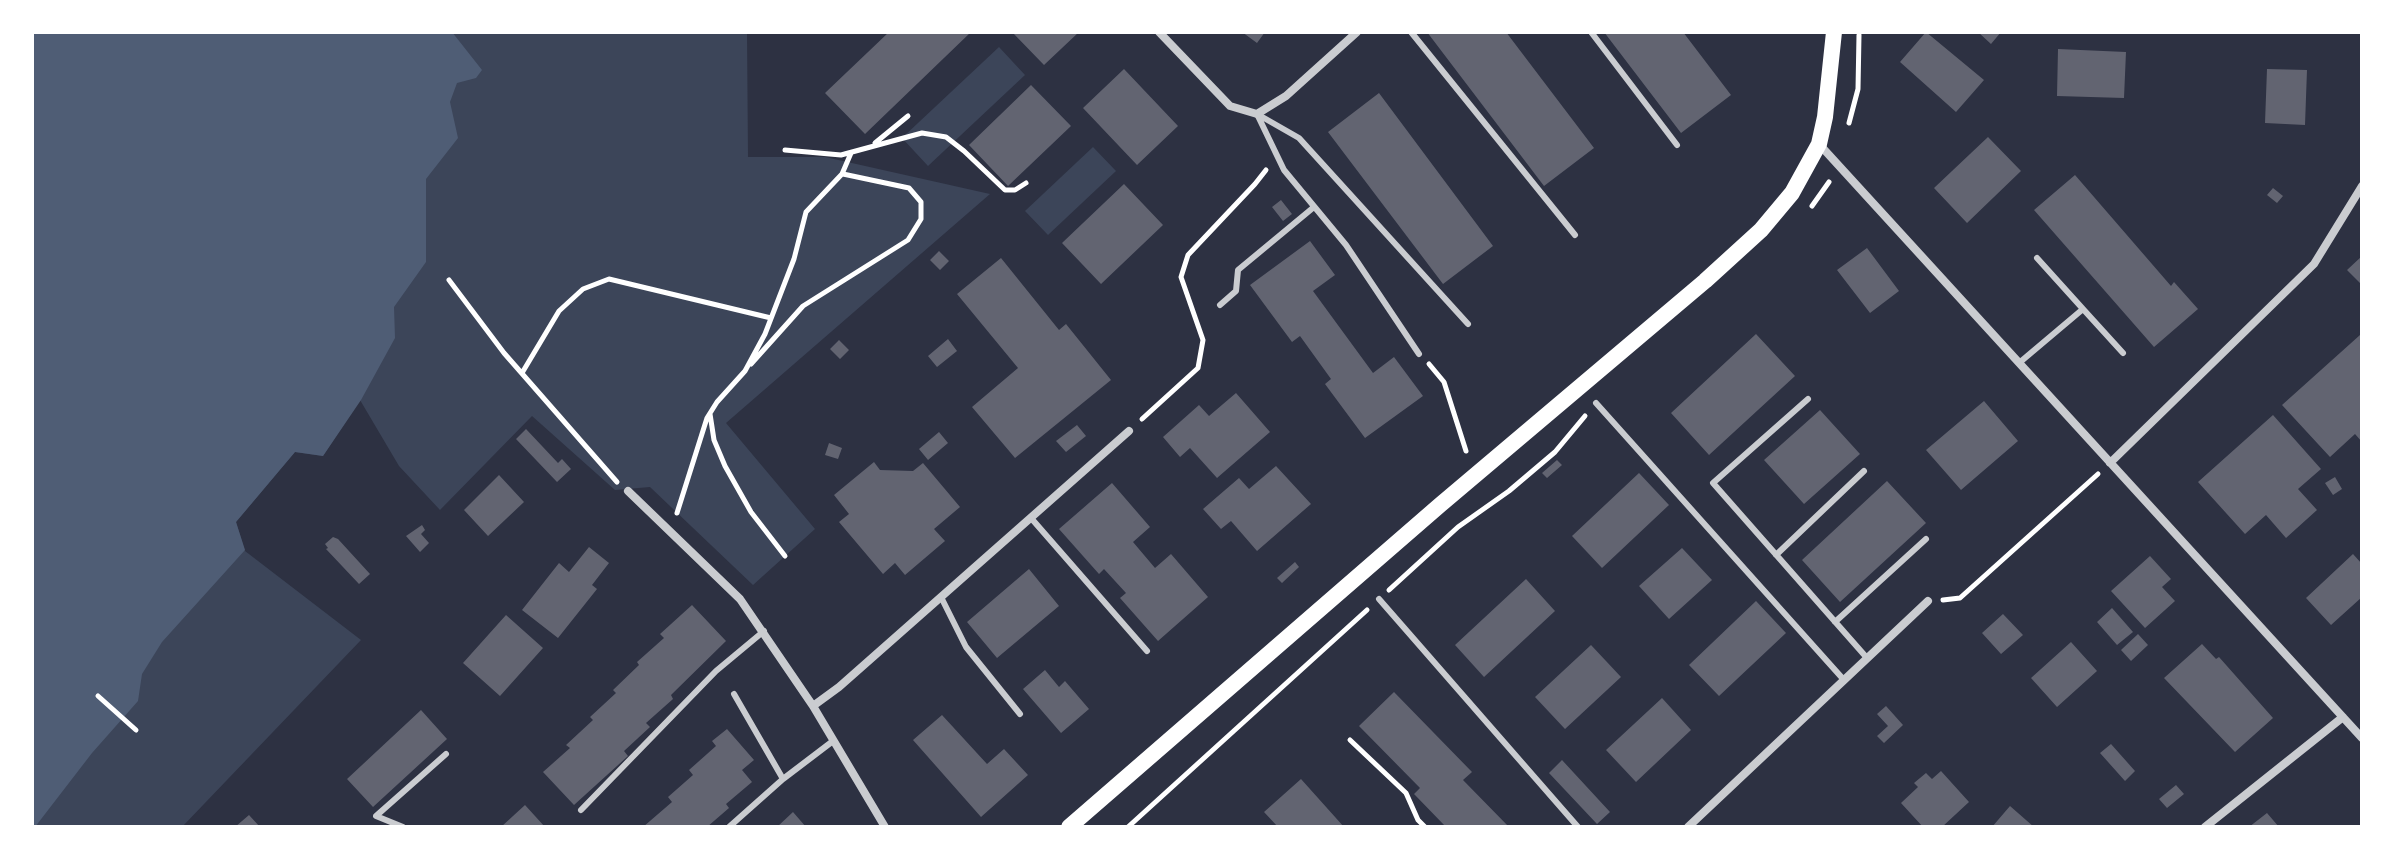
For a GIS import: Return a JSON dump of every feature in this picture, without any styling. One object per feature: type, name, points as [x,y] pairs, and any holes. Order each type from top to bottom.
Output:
[{"type":"main road","points":[[1069,827],[1761,230],[1792,193],[1819,144],[1834,32]]},
{"type":"street","points":[[1159,32],[1230,106],[1257,114],[1286,96],[1357,32]]},
{"type":"street","points":[[1819,144],[2362,738]]},
{"type":"street","points":[[2110,463],[2314,264],[2362,186]]},
{"type":"street","points":[[813,706],[839,687],[1129,431]]},
{"type":"street","points":[[628,491],[740,599],[813,706],[885,827]]},
{"type":"street","points":[[1688,827],[1928,601]]},
{"type":"street","points":[[2205,827],[2343,717]]},
{"type":"lane","points":[[1411,32],[1575,235]]},
{"type":"lane","points":[[1591,32],[1677,145]]},
{"type":"lane","points":[[1257,114],[1288,177],[1346,245],[1419,354]]},
{"type":"lane","points":[[1257,114],[1299,138],[1468,324]]},
{"type":"lane","points":[[1220,305],[1236,291],[1238,270],[1314,207]]},
{"type":"lane","points":[[2037,258],[2123,353]]},
{"type":"lane","points":[[2019,363],[2083,309]]},
{"type":"lane","points":[[1808,399],[1713,483],[1867,658]]},
{"type":"lane","points":[[1596,403],[1844,680]]},
{"type":"lane","points":[[1776,555],[1864,471]]},
{"type":"lane","points":[[1031,518],[1147,651]]},
{"type":"lane","points":[[1835,622],[1926,539]]},
{"type":"lane","points":[[941,597],[966,647],[1020,714]]},
{"type":"lane","points":[[1379,599],[1578,827]]},
{"type":"lane","points":[[581,810],[716,671],[764,631]]},
{"type":"lane","points":[[734,694],[783,779]]},
{"type":"lane","points":[[729,827],[783,779],[833,741]]},
{"type":"lane","points":[[403,827],[376,816],[446,754]]},
{"type":"path","points":[[871,147],[908,116]]},
{"type":"path","points":[[785,150],[841,155],[922,133],[946,137],[1005,190],[1015,190],[1026,183]]},
{"type":"path","points":[[1129,431],[1198,368],[1203,340],[1181,277],[1188,255],[1255,184],[1274,150]]},
{"type":"path","points":[[745,371],[771,318],[794,259],[806,212],[842,174],[851,153]]},
{"type":"path","points":[[674,520],[710,413],[803,306],[908,240],[921,219],[921,202],[909,188],[842,174]]},
{"type":"path","points":[[522,373],[559,311],[583,289],[609,279],[771,318]]},
{"type":"path","points":[[449,280],[600,465],[628,491]]},
{"type":"path","points":[[1419,354],[1444,382],[1466,451]]},
{"type":"path","points":[[710,413],[714,440],[725,466],[751,512],[785,556]]},
{"type":"path","points":[[1928,601],[1960,598],[2110,463]]},
{"type":"path","points":[[98,696],[136,730]]},
{"type":"path","points":[[1350,740],[1406,793],[1418,820],[1425,827]]},
{"type":"shaded area","points":[[32,32],[747,32],[748,157],[825,157],[990,194],[726,423],[815,529],[753,585],[650,487],[615,490],[532,416],[440,510],[399,466],[360,400],[323,456],[295,452],[236,522],[245,551],[361,640],[182,827],[32,827]]},
{"type":"shaded area","points":[[32,32],[452,32],[482,70],[476,78],[457,83],[450,102],[458,138],[426,179],[426,262],[394,307],[395,338],[361,400],[323,456],[295,452],[236,522],[245,550],[162,642],[142,674],[138,701],[92,753],[35,827],[32,827]]},
{"type":"shaded area","points":[[999,47],[1025,75],[928,166],[902,138]]},
{"type":"shaded area","points":[[1093,147],[1116,171],[1048,235],[1025,211]]},
{"type":"building","points":[[889,32],[971,32],[865,134],[825,93]]},
{"type":"building","points":[[1012,32],[1079,32],[1044,65]]},
{"type":"building","points":[[1242,32],[1265,32],[1257,43]]},
{"type":"building","points":[[1427,32],[1506,32],[1594,148],[1544,186]]},
{"type":"building","points":[[1604,32],[1683,32],[1731,95],[1681,133]]},
{"type":"building","points":[[1926,32],[1984,80],[1956,112],[1900,62]]},
{"type":"building","points":[[1978,32],[2001,32],[1991,44]]},
{"type":"building","points":[[2058,49],[2126,52],[2124,98],[2057,96]]},
{"type":"building","points":[[1124,69],[1178,126],[1137,165],[1083,108]]},
{"type":"building","points":[[2267,69],[2307,70],[2305,125],[2265,123]]},
{"type":"building","points":[[1031,85],[1071,126],[1008,186],[969,145]]},
{"type":"building","points":[[1379,93],[1493,246],[1443,284],[1328,132]]},
{"type":"building","points":[[1988,137],[2021,171],[1967,223],[1934,188]]},
{"type":"building","points":[[2075,175],[2171,286],[2174,282],[2198,309],[2154,347],[2034,210]]},
{"type":"building","points":[[1124,184],[1163,225],[1101,284],[1062,243]]},
{"type":"building","points":[[2273,188],[2283,196],[2277,203],[2267,195]]},
{"type":"building","points":[[1281,200],[1292,214],[1283,221],[1272,207]]},
{"type":"building","points":[[1310,241],[1335,275],[1313,291],[1373,373],[1394,357],[1423,396],[1365,438],[1325,384],[1331,379],[1300,336],[1292,342],[1250,285]]},
{"type":"building","points":[[1867,248],[1899,291],[1870,313],[1837,270]]},
{"type":"building","points":[[939,251],[949,261],[940,270],[930,260]]},
{"type":"building","points":[[2362,256],[2362,285],[2347,270]]},
{"type":"building","points":[[1001,258],[1059,330],[1066,324],[1111,380],[1015,458],[972,407],[1018,368],[957,294]]},
{"type":"building","points":[[1756,334],[1795,376],[1709,455],[1671,413]]},
{"type":"building","points":[[2360,335],[2362,442],[2355,434],[2330,457],[2282,405]]},
{"type":"building","points":[[948,339],[957,351],[937,367],[928,356]]},
{"type":"building","points":[[839,340],[849,350],[840,359],[830,349]]},
{"type":"building","points":[[1236,393],[1270,432],[1217,478],[1190,448],[1180,457],[1163,437],[1199,405],[1209,416]]},
{"type":"building","points":[[1984,401],[2018,441],[1961,490],[1926,450]]},
{"type":"building","points":[[1820,410],[1860,454],[1804,504],[1764,460]]},
{"type":"building","points":[[2273,415],[2321,469],[2298,489],[2317,510],[2286,538],[2266,515],[2245,534],[2198,482]]},
{"type":"building","points":[[1077,425],[1086,436],[1066,452],[1056,441]]},
{"type":"building","points":[[526,429],[558,463],[562,459],[571,469],[557,482],[516,439]]},
{"type":"building","points":[[939,432],[948,443],[928,460],[919,449]]},
{"type":"building","points":[[829,443],[842,448],[838,459],[825,455]]},
{"type":"building","points":[[1557,460],[1562,465],[1547,478],[1542,473]]},
{"type":"building","points":[[874,462],[880,470],[913,471],[923,463],[960,507],[934,529],[945,541],[905,575],[895,563],[883,574],[839,522],[849,514],[834,495]]},
{"type":"building","points":[[1276,466],[1311,504],[1257,551],[1231,521],[1221,529],[1203,509],[1239,478],[1249,489]]},
{"type":"building","points":[[1639,473],[1669,505],[1602,568],[1572,536]]},
{"type":"building","points":[[499,475],[524,502],[488,536],[464,510]]},
{"type":"building","points":[[2335,477],[2342,489],[2333,495],[2325,483]]},
{"type":"building","points":[[1887,481],[1926,523],[1840,602],[1802,560]]},
{"type":"building","points":[[1112,483],[1150,527],[1133,542],[1155,568],[1171,554],[1208,597],[1158,641],[1120,598],[1126,593],[1104,569],[1099,574],[1059,529]]},
{"type":"building","points":[[422,525],[425,530],[421,534],[429,543],[420,552],[406,536]]},
{"type":"building","points":[[333,537],[370,574],[359,584],[326,549],[325,544]]},
{"type":"building","points":[[589,547],[609,563],[592,585],[597,589],[558,638],[522,610],[559,563],[569,572]]},
{"type":"building","points":[[1682,548],[1712,580],[1669,619],[1639,586]]},
{"type":"building","points":[[2353,554],[2362,564],[2362,597],[2331,625],[2306,598]]},
{"type":"building","points":[[2150,556],[2171,579],[2162,587],[2175,601],[2145,628],[2111,591]]},
{"type":"building","points":[[1295,562],[1299,567],[1282,583],[1277,578]]},
{"type":"building","points":[[1029,569],[1059,606],[997,658],[967,622]]},
{"type":"building","points":[[1526,579],[1555,611],[1484,677],[1455,645]]},
{"type":"building","points":[[1756,601],[1786,633],[1719,696],[1689,665]]},
{"type":"building","points":[[692,605],[726,641],[671,695],[673,699],[646,723],[650,727],[624,751],[628,756],[574,805],[543,772],[570,748],[566,745],[593,720],[590,717],[616,693],[613,690],[639,665],[637,662],[664,638],[660,634]]},
{"type":"building","points":[[2112,608],[2133,632],[2117,645],[2097,622]]},
{"type":"building","points":[[2003,614],[2023,635],[2001,654],[1982,633]]},
{"type":"building","points":[[506,615],[543,648],[500,696],[463,663]]},
{"type":"building","points":[[2138,634],[2148,645],[2131,661],[2121,650]]},
{"type":"building","points":[[2071,642],[2097,671],[2057,707],[2031,678]]},
{"type":"building","points":[[2202,644],[2216,659],[2219,657],[2273,718],[2235,752],[2164,678]]},
{"type":"building","points":[[1591,645],[1621,677],[1565,729],[1535,697]]},
{"type":"building","points":[[1045,670],[1059,687],[1065,681],[1089,709],[1061,733],[1023,689]]},
{"type":"building","points":[[1394,692],[1472,772],[1463,780],[1509,827],[1446,827],[1414,794],[1420,788],[1359,726]]},
{"type":"building","points":[[1662,698],[1691,730],[1636,782],[1606,750]]},
{"type":"building","points":[[1886,706],[1903,725],[1884,743],[1877,736],[1888,726],[1877,714]]},
{"type":"building","points":[[421,710],[447,739],[373,807],[347,779]]},
{"type":"building","points":[[942,715],[987,764],[1004,749],[1028,775],[981,817],[913,740]]},
{"type":"building","points":[[727,729],[754,760],[742,770],[752,782],[726,804],[729,808],[707,827],[643,827],[672,802],[668,797],[693,775],[689,770],[716,746],[712,741]]},
{"type":"building","points":[[2111,744],[2135,771],[2125,781],[2100,753]]},
{"type":"building","points":[[1562,760],[1610,812],[1597,824],[1549,773]]},
{"type":"building","points":[[1941,771],[1969,802],[1942,827],[1923,827],[1901,803],[1918,787],[1914,783],[1926,773],[1932,779]]},
{"type":"building","points":[[1301,779],[1344,827],[1278,827],[1264,812]]},
{"type":"building","points":[[2176,785],[2184,794],[2167,808],[2159,799]]},
{"type":"building","points":[[525,805],[545,827],[501,827]]},
{"type":"building","points":[[2010,806],[2034,827],[1992,827]]},
{"type":"building","points":[[793,812],[806,827],[777,827]]},
{"type":"building","points":[[2267,813],[2279,827],[2249,827]]},
{"type":"building","points":[[249,815],[260,827],[235,827]]}]
